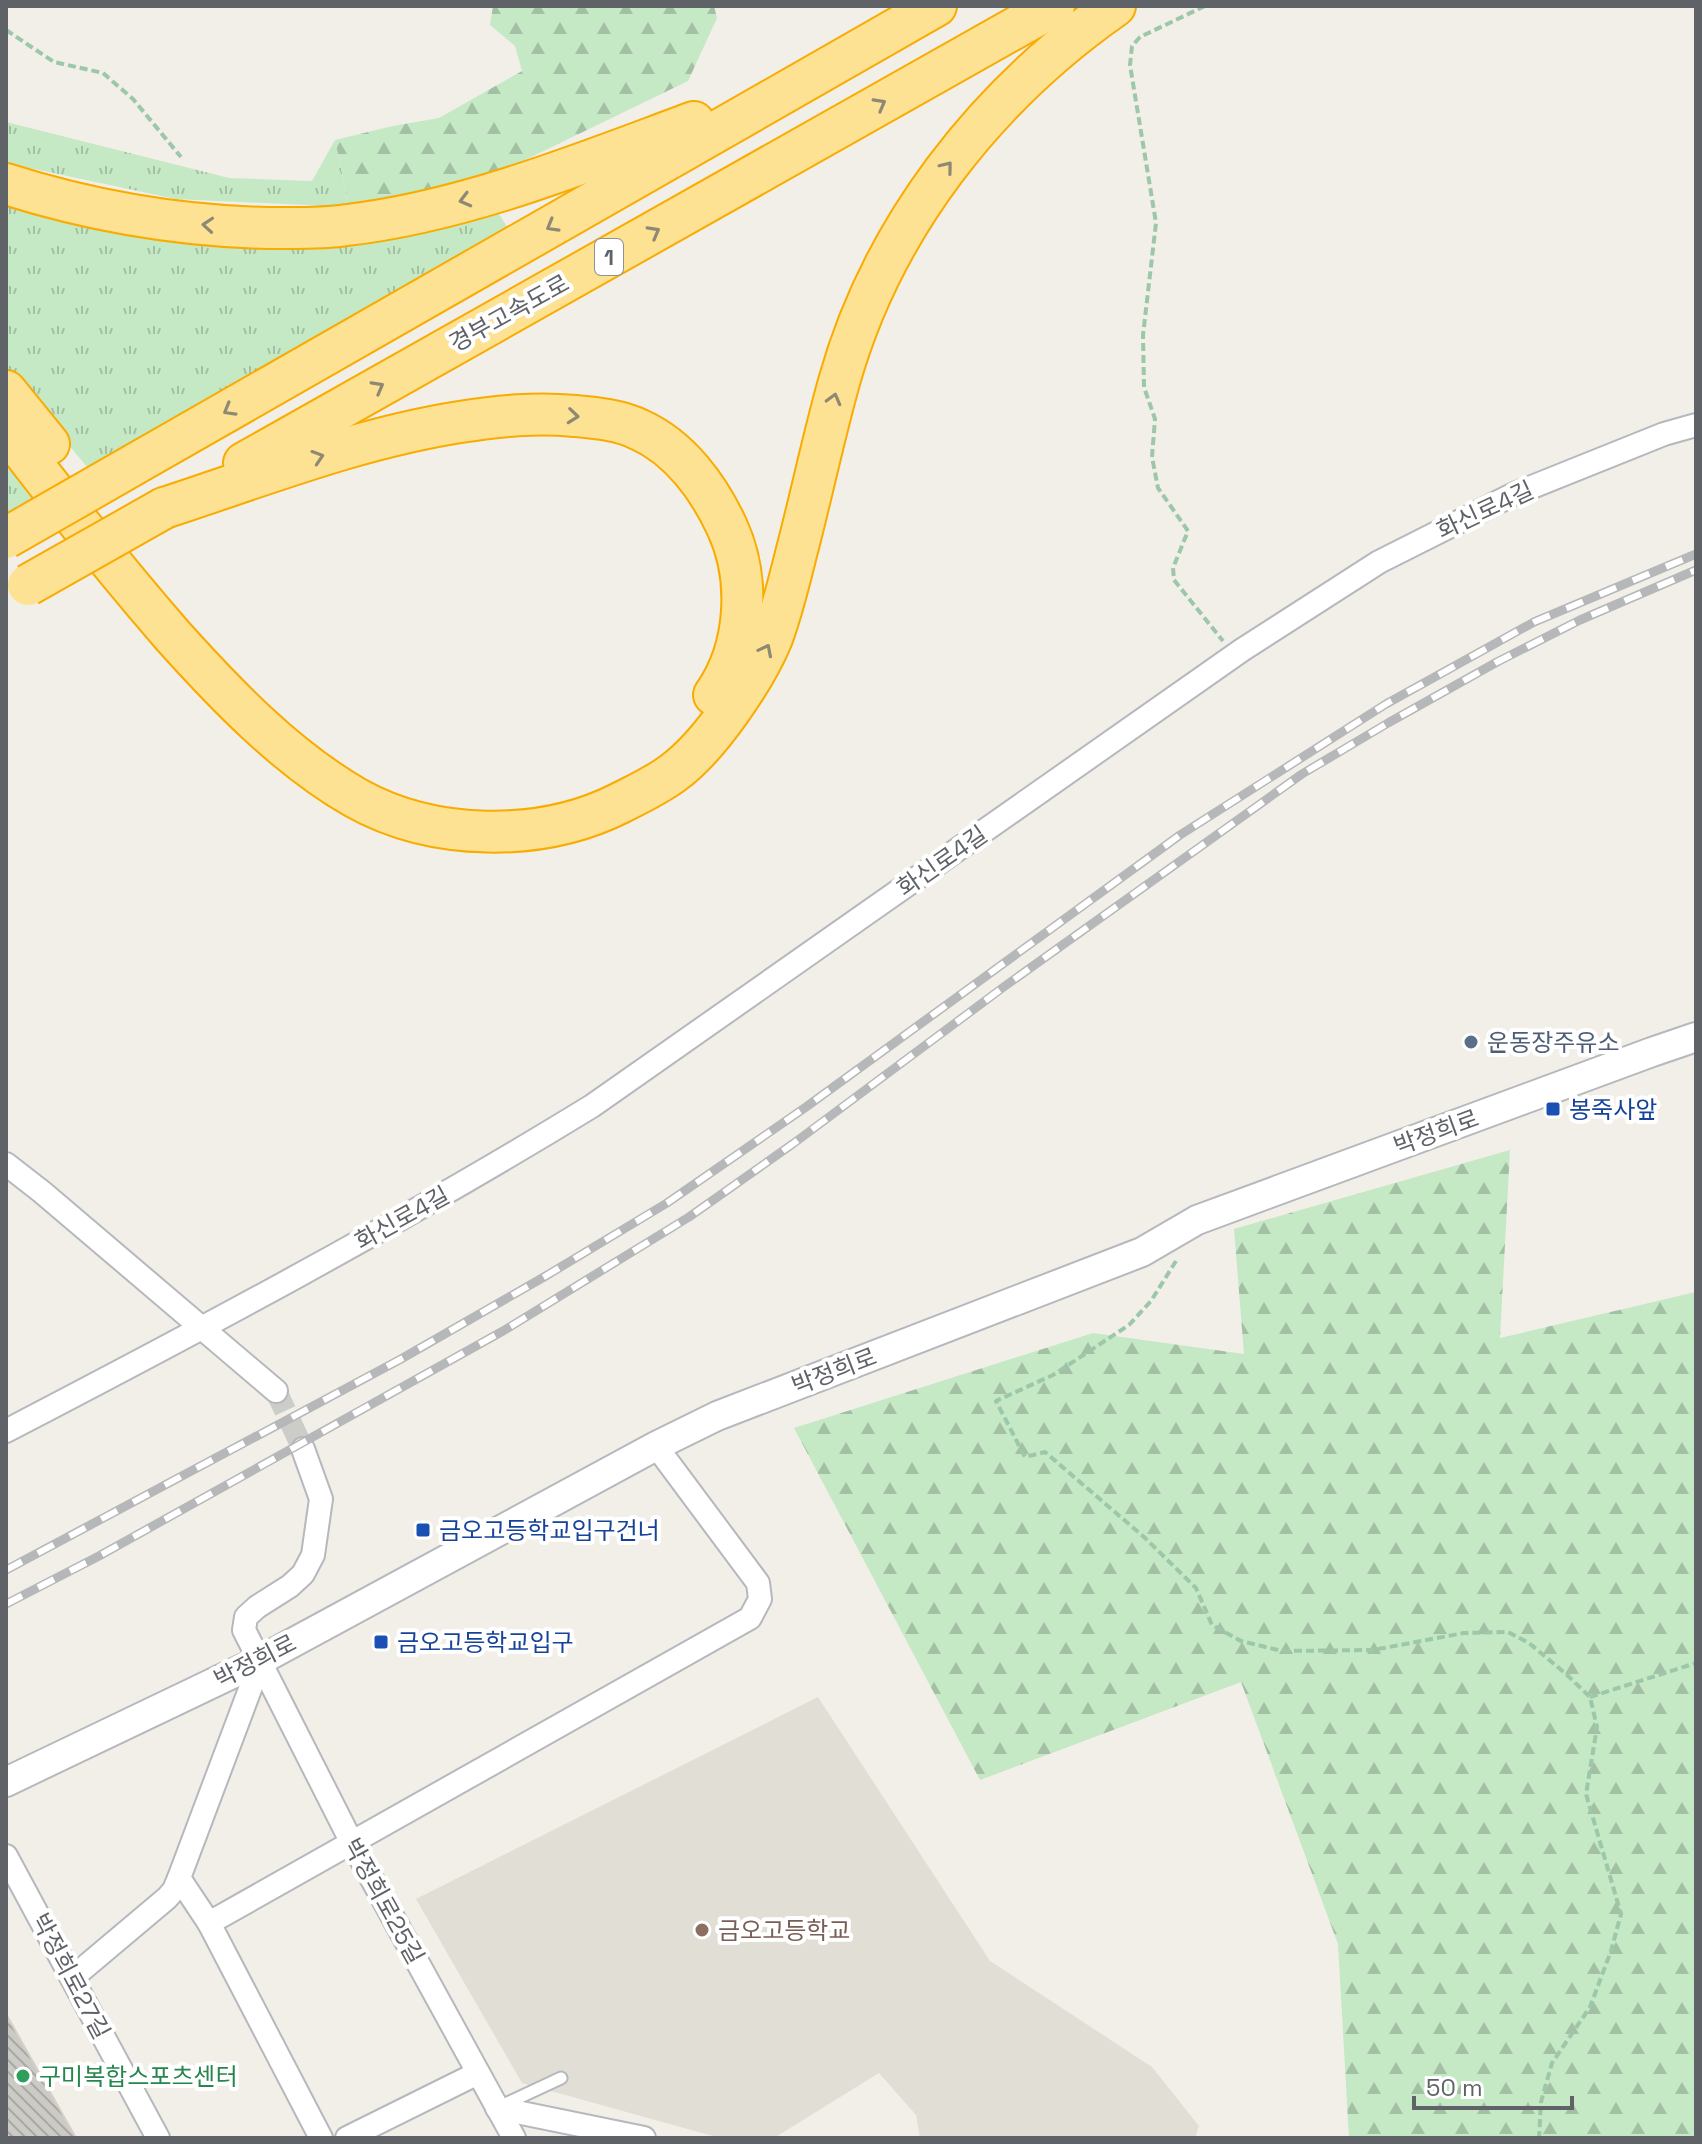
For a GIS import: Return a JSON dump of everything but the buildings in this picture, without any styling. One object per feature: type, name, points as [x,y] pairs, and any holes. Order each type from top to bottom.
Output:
[{"type":"highway","name":"1","points":[[6,538],[936,6]]},
{"type":"highway","name":"경부고속도로","points":[[17,591],[1054,6]]},
{"type":"highway","points":[[6,429],[138,596],[223,692],[276,740],[349,793],[390,813],[460,830],[497,832],[538,829],[605,811],[677,771],[730,711],[771,640],[853,335],[895,244],[934,183],[975,132],[1026,78],[1080,31],[1115,6]]},
{"type":"highway","points":[[6,184],[96,208],[195,224],[294,228],[346,225],[463,201],[553,173],[803,82]]},
{"type":"highway","points":[[6,391],[173,599],[240,674],[301,728],[363,774],[414,795],[465,805],[526,808],[571,798],[606,785],[638,768],[677,739],[708,703],[724,680],[741,623],[743,592],[739,564],[730,533],[715,501],[681,459],[640,430],[618,422],[548,413],[510,415],[431,427],[362,442],[164,508]]},
{"type":"street","name":"화신로4길","points":[[6,1431],[203,1329],[485,1172],[592,1106],[1234,656],[1379,562],[1512,495],[1664,434],[1696,425]]},
{"type":"street","name":"박정희로","points":[[6,1782],[261,1660],[717,1416],[1142,1252],[1197,1220],[1696,1037]]},
{"type":"street","points":[[6,1164],[276,1391]]},
{"type":"street","points":[[209,1923],[750,1618],[760,1599],[758,1583],[656,1446]]},
{"type":"street","name":"박정희로25길","points":[[303,1449],[321,1499],[313,1555],[303,1574],[246,1617],[244,1630],[351,1841],[514,2138]]},
{"type":"street","points":[[72,1978],[174,1890],[261,1660]]},
{"type":"street","name":"박정희로27길","points":[[6,1856],[158,2138]]},
{"type":"street","points":[[179,1878],[209,1923],[321,2138]]},
{"type":"street","points":[[347,2138],[478,2073]]},
{"type":"street","points":[[497,2108],[644,2138]]},
{"type":"lane","points":[[497,2108],[561,2078]]},
{"type":"path","points":[[1205,6],[1140,37],[1132,46],[1130,65],[1156,223],[1143,335],[1144,387],[1155,419],[1152,457],[1158,488],[1188,531],[1173,568],[1174,580],[1234,656]]},
{"type":"path","points":[[6,30],[54,62],[103,73],[133,99],[181,157]]},
{"type":"path","points":[[1197,1220],[1187,1243],[1151,1301],[1129,1325],[1053,1375],[996,1401],[1025,1457],[1045,1452],[1144,1537],[1196,1588],[1212,1625],[1241,1641],[1282,1651],[1373,1650],[1464,1633],[1508,1632],[1529,1643],[1590,1697],[1597,1727],[1586,1794],[1621,1914],[1590,2007],[1552,2063],[1541,2102],[1539,2138]]},
{"type":"path","points":[[1590,1697],[1696,1663]]},
{"type":"shaded area","name":"금오고등학교","points":[[818,1697],[990,1961],[1152,2067],[1199,2126],[1195,2138],[920,2138],[916,2115],[879,2073],[774,2138],[720,2138],[522,2083],[416,1899]]},
{"type":"green space","points":[[493,6],[714,6],[717,18],[688,81],[498,173],[383,205],[349,207],[335,140],[439,118],[522,71],[515,46],[490,25]]},
{"type":"green space","points":[[6,122],[229,178],[312,181],[335,140],[349,207],[176,199],[6,163]]},
{"type":"green space","points":[[6,202],[100,230],[196,241],[492,203],[509,230],[88,468],[6,370]]},
{"type":"green space","points":[[6,463],[34,502],[6,517]]},
{"type":"green space","points":[[1510,1150],[1500,1338],[1696,1292],[1696,2138],[1349,2138],[1338,1944],[1241,1682],[980,1780],[794,1428],[1093,1333],[1244,1354],[1234,1229]]},
{"type":"tunnel","points":[[276,1391],[303,1449]]},
{"type":"railway","points":[[6,1570],[401,1359],[667,1203],[806,1107],[1180,835],[1386,704],[1534,622],[1696,554]]},
{"type":"railway","points":[[6,1604],[99,1556],[503,1331],[689,1217],[1302,774],[1497,662],[1580,620],[1696,570]]},
{"type":"place","name":"운동장주유소","points":[[1471,1042]]},
{"type":"place","name":"봉죽사앞","points":[[1553,1109]]},
{"type":"place","name":"금오고등학교입구건너","points":[[423,1530]]},
{"type":"place","name":"금오고등학교입구","points":[[381,1642]]},
{"type":"place","name":"금오고등학교","points":[[702,1930]]},
{"type":"place","name":"구미복합스포츠센터","points":[[23,2076]]}]
